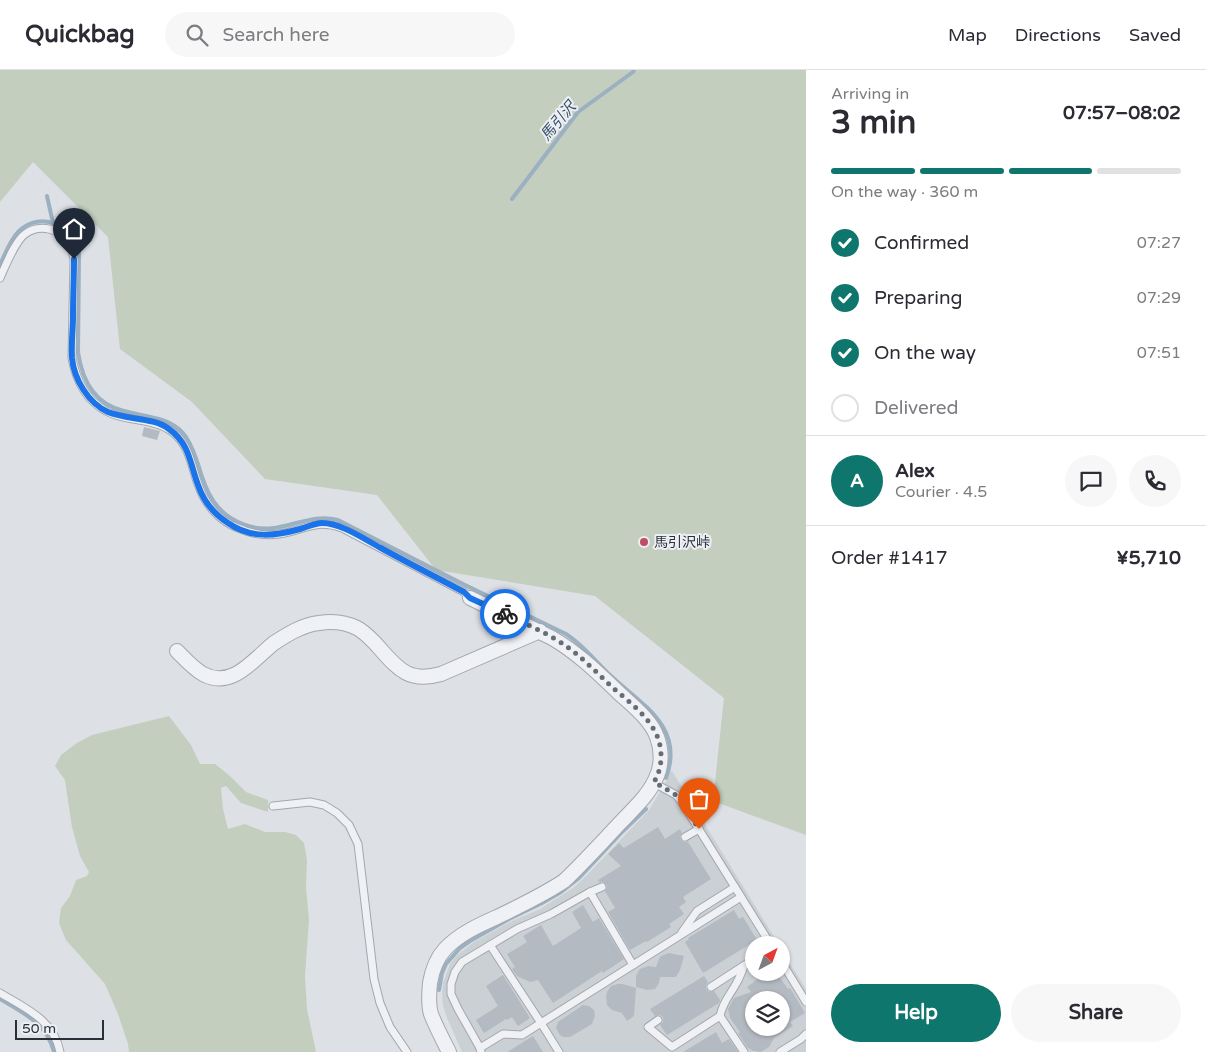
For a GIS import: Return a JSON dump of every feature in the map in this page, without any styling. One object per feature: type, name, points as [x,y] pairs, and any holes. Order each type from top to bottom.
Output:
[{"type":"street","points":[[449,1052],[431,1013],[429,999],[431,974],[436,962],[454,941],[466,932],[544,894],[564,881],[642,799],[654,782],[661,766],[657,737],[650,724],[585,661],[566,645],[470,598]]},
{"type":"street","points":[[177,651],[203,674],[215,678],[229,677],[243,671],[273,644],[290,633],[311,625],[331,622],[357,628],[368,636],[404,672],[428,678],[540,631]]},
{"type":"lane","points":[[0,278],[19,240],[25,234],[35,229],[45,228],[54,230],[64,236],[71,245],[74,259],[72,358],[76,374],[83,388],[88,396],[106,411],[119,416],[158,424],[169,429],[178,437],[185,446],[198,486],[205,500],[227,522],[236,528],[254,534],[266,535],[280,534],[320,523],[332,524],[464,592],[470,598]]},
{"type":"lane","points":[[654,782],[676,795],[682,802],[765,936]]},
{"type":"lane","points":[[273,806],[310,802],[324,805],[337,813],[349,826],[358,844],[374,979],[380,1004],[390,1027],[407,1052]]},
{"type":"lane","points":[[685,837],[699,829]]},
{"type":"lane","points":[[602,887],[551,914],[516,929],[462,962],[455,972],[451,984],[451,994],[481,1050],[503,1034],[522,1035],[741,896]]},
{"type":"lane","points":[[678,936],[697,911],[735,887]]},
{"type":"lane","points":[[590,892],[633,965]]},
{"type":"lane","points":[[490,945],[559,1052]]},
{"type":"lane","points":[[711,987],[744,966]]},
{"type":"lane","points":[[664,1052],[720,1016],[726,998],[738,981],[744,966]]},
{"type":"lane","points":[[790,976],[806,1002]]},
{"type":"lane","points":[[0,993],[45,1022],[59,1046],[60,1052]]},
{"type":"lane","points":[[720,1016],[744,1052]]},
{"type":"lane","points":[[658,1020],[648,1026],[672,1047]]},
{"type":"lane","points":[[780,1052],[806,1034]]},
{"type":"shaded area","points":[[672,771],[773,936],[745,936],[745,981],[790,981],[790,963],[806,989],[806,1052],[462,1052],[443,1006],[443,983],[450,964],[457,955],[474,942],[512,921],[540,909],[573,888],[649,810]]},
{"type":"green space","points":[[0,70],[806,70],[806,835],[713,801],[724,698],[595,596],[436,570],[377,495],[265,479],[192,402],[120,349],[108,237],[33,162],[0,202]]},
{"type":"green space","points":[[169,716],[191,745],[200,764],[215,764],[246,792],[268,800],[268,812],[241,803],[226,786],[221,788],[223,809],[228,829],[245,824],[265,832],[285,832],[296,835],[304,843],[307,860],[306,888],[309,920],[305,976],[307,1009],[316,1052],[129,1052],[118,1014],[105,984],[66,940],[59,923],[61,908],[70,896],[76,880],[87,876],[89,872],[80,856],[72,827],[65,780],[55,766],[61,755],[92,735]]},
{"type":"building","points":[[144,427],[160,431],[157,440],[142,436]]},
{"type":"building","points":[[658,827],[665,839],[680,829],[682,833],[680,836],[681,840],[688,842],[711,879],[683,897],[686,902],[679,907],[684,914],[669,924],[671,927],[630,950],[608,912],[615,908],[605,891],[607,885],[598,880],[621,866],[608,854],[619,843],[624,848]]},
{"type":"building","points":[[583,905],[593,922],[599,918],[624,959],[553,1003],[538,980],[530,982],[517,976],[512,969],[515,967],[507,954],[527,942],[523,936],[541,925],[553,946],[581,928],[572,912]]},
{"type":"building","points":[[734,910],[739,919],[743,917],[755,936],[745,936],[745,947],[703,973],[685,942],[688,938]]},
{"type":"building","points":[[669,953],[684,956],[676,977],[660,977],[655,989],[647,990],[636,987],[636,976],[640,969],[648,966],[656,967],[661,956]]},
{"type":"building","points":[[503,975],[530,1018],[518,1026],[512,1017],[484,1033],[476,1020],[498,1006],[486,986]]},
{"type":"building","points":[[704,976],[708,982],[706,989],[709,992],[714,991],[720,1000],[719,1003],[667,1035],[660,1025],[663,1022],[663,1017],[660,1015],[655,1016],[650,1009]]},
{"type":"building","points":[[755,981],[782,981],[788,989],[790,988],[805,1013],[790,1022],[790,991],[750,991],[747,987]]},
{"type":"building","points":[[618,984],[636,988],[634,1016],[627,1021],[622,1013],[612,1010],[607,1005],[607,992],[611,986]]},
{"type":"building","points":[[745,994],[745,1036],[777,1036],[769,1047],[761,1052],[753,1051],[747,1047],[738,1033],[740,1032],[730,1018],[728,1009],[734,998]]},
{"type":"building","points":[[583,1005],[589,1006],[594,1010],[595,1016],[592,1024],[570,1037],[560,1035],[556,1028],[558,1022]]},
{"type":"building","points":[[716,1032],[722,1043],[729,1039],[738,1052],[683,1052]]},
{"type":"building","points":[[533,1036],[543,1052],[507,1052]]},
{"type":"waterway","name":"馬引沢","points":[[512,199],[578,112],[634,70]]},
{"type":"waterway","points":[[47,196],[53,223]]},
{"type":"waterway","points":[[0,265],[13,239],[19,231],[28,225],[37,222],[47,222],[56,224],[64,229],[76,244],[79,254],[78,352],[86,381],[97,397],[114,408],[163,420],[177,427],[192,448],[208,493],[226,515],[245,525],[258,528],[282,527],[315,519],[338,520],[566,634],[584,648],[657,719],[665,731],[670,745],[670,760],[666,778]]},
{"type":"waterway","points":[[439,990],[442,973],[446,964],[460,948],[509,919],[561,892],[579,878],[646,809]]},
{"type":"waterway","points":[[0,999],[25,1014],[40,1026],[51,1042],[54,1052]]},
{"type":"way so far","points":[[505,614],[566,645],[650,724],[657,737],[660,749],[661,766],[654,782],[676,795],[699,829]]},
{"type":"place","name":"馬引沢峠","points":[[644,542]]},
{"type":"route","points":[[74,259],[72,358],[78,380],[88,396],[106,411],[119,416],[158,424],[169,429],[178,437],[185,446],[198,486],[205,500],[227,522],[236,528],[254,534],[266,535],[280,534],[320,523],[332,524],[464,592],[470,598],[505,614]]}]
